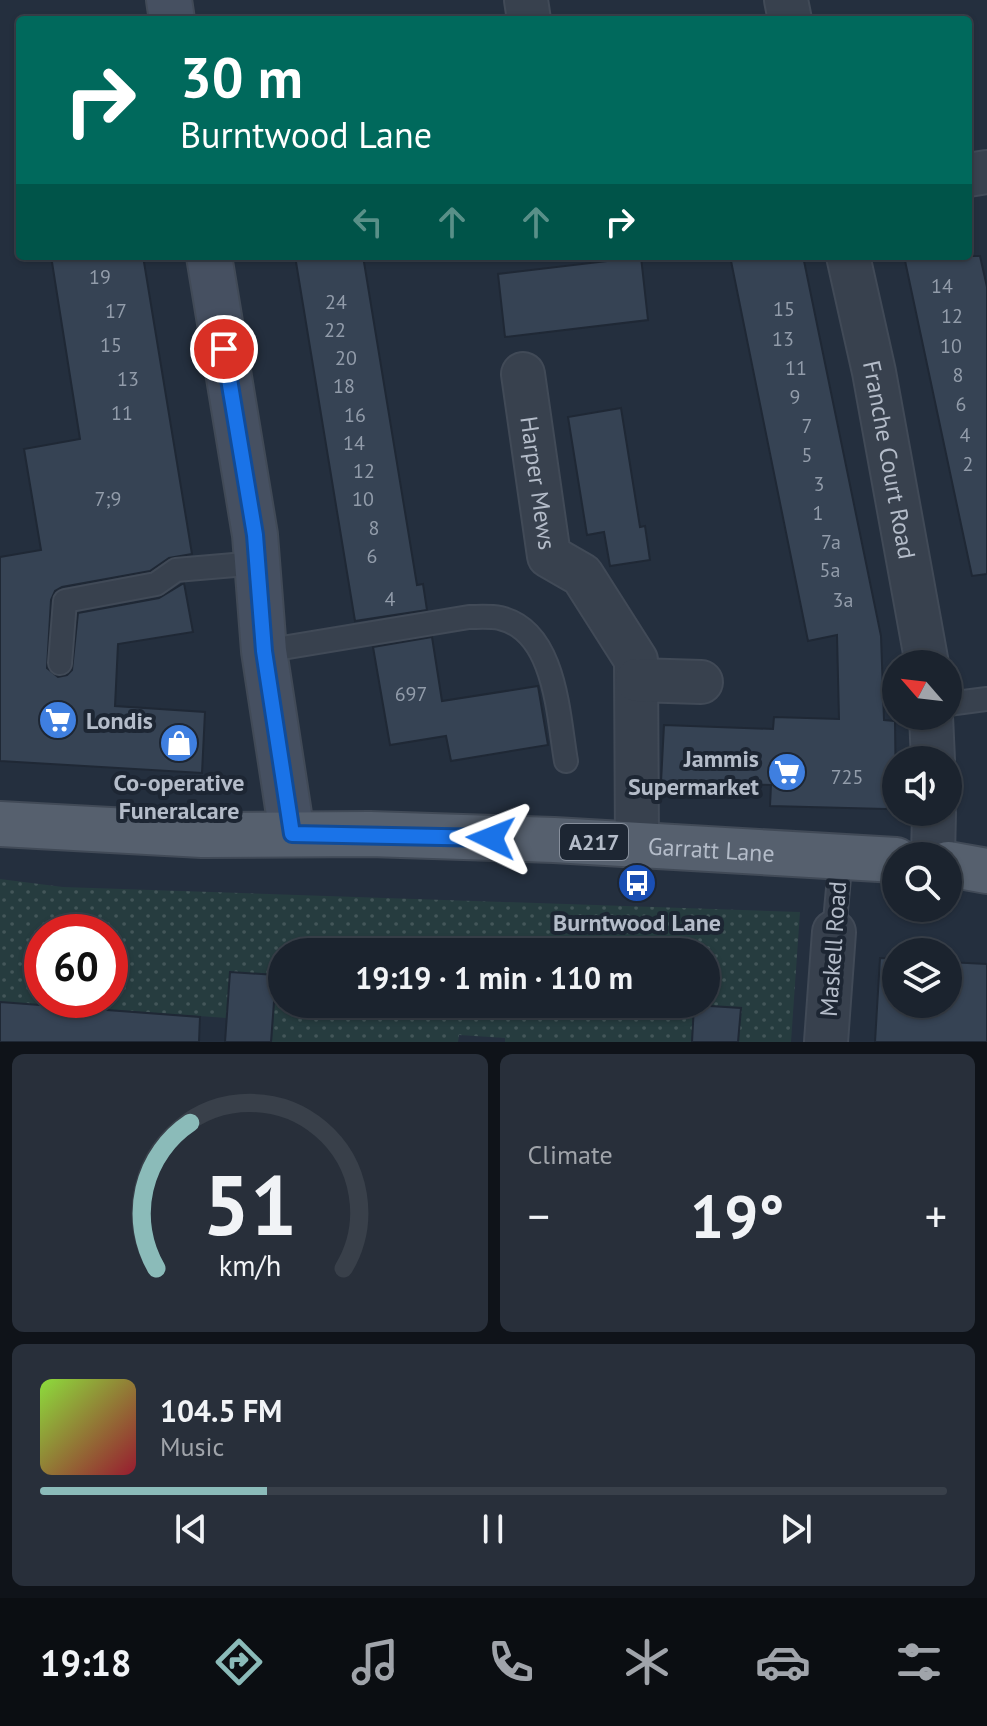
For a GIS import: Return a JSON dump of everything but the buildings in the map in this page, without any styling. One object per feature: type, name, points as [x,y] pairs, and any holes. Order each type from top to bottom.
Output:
[{"type":"main road","points":[[210,260],[255,535],[264,651],[292,834]]},
{"type":"main road","name":"Garratt Lane","points":[[0,824],[202,835],[385,834],[637,844],[882,859]]},
{"type":"main road","points":[[962,867],[987,871]]},
{"type":"street","name":"Franche Court Road","points":[[849,260],[874,372],[926,650]]},
{"type":"street","name":"Harper Mews","points":[[523,374],[549,556],[582,575],[636,660],[637,844]]},
{"type":"street","points":[[637,680],[701,682]]},
{"type":"street","name":"Maskell Road","points":[[826,1042],[834,932]]},
{"type":"lane","points":[[60,663],[65,601],[156,584],[176,570],[257,563]]},
{"type":"lane","points":[[264,651],[469,617],[499,618],[519,626],[542,653],[551,672],[566,761]]},
{"type":"lane","points":[[962,702],[987,699]]},
{"type":"lane","name":"Maskell Road","points":[[834,932],[841,856]]},
{"type":"green space","points":[[0,879],[63,887],[800,912],[791,1042],[738,1042],[740,1008],[720,1007],[720,938],[268,938],[268,974],[231,972],[227,1018],[128,1011],[128,914],[24,914],[24,1004],[0,1002]]},
{"type":"green space","points":[[273,1018],[694,1018],[691,1042],[505,1042],[505,1038],[459,1035],[458,1042],[272,1042]]},
{"type":"place","name":"Londis","points":[[58,720]]},
{"type":"place","name":"Co-operative Funeralcare","points":[[179,743]]},
{"type":"place","name":"Jammis Supermarket","points":[[787,772]]},
{"type":"place","name":"Burntwood Lane","points":[[637,883]]},
{"type":"route","points":[[224,349],[255,535],[264,651],[292,834],[491,838]]}]
